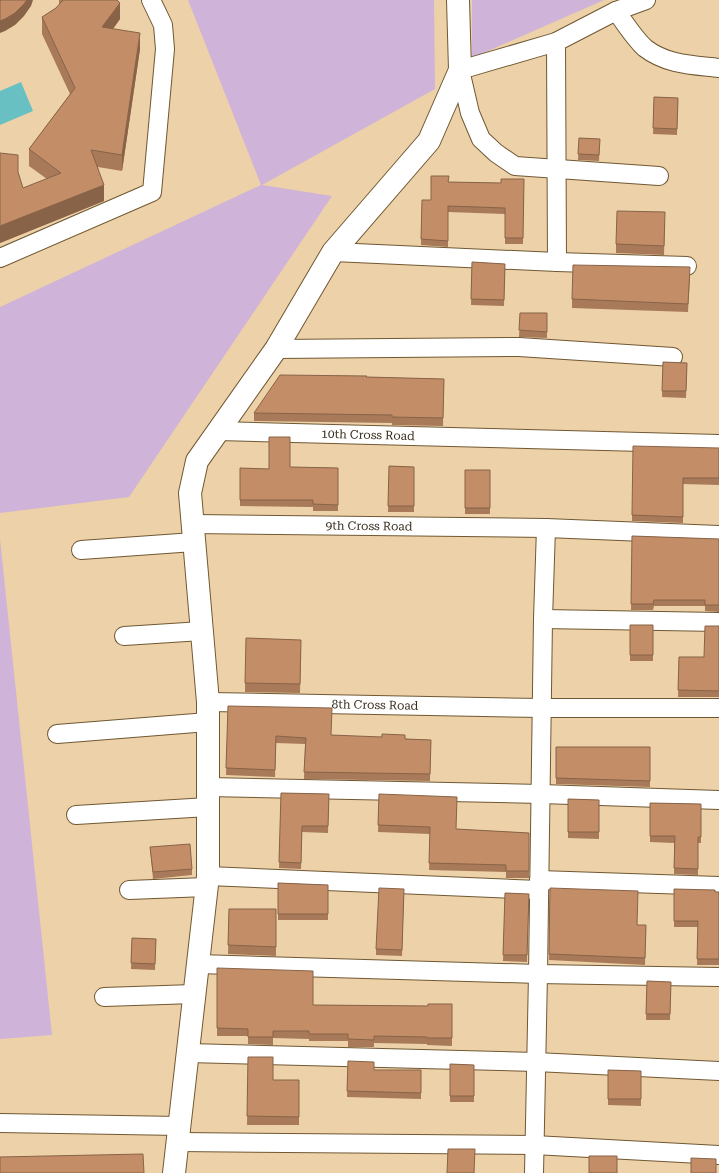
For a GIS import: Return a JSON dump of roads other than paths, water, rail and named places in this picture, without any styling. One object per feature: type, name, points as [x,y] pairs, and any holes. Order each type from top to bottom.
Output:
[{"type":"street","points":[[0,258],[152,192],[165,49],[163,25],[151,0]]},
{"type":"street","points":[[458,0],[460,70],[470,113],[481,139],[496,153],[515,166],[659,176]]},
{"type":"street","points":[[460,70],[556,42],[616,11],[646,0]]},
{"type":"street","points":[[616,11],[638,40],[654,54],[678,64],[719,68]]},
{"type":"street","points":[[556,42],[557,262]]},
{"type":"street","points":[[174,1173],[207,881],[208,712],[190,493],[197,460],[276,349],[333,252],[429,142],[460,70]]},
{"type":"street","points":[[333,252],[687,266]]},
{"type":"street","points":[[276,349],[519,347],[673,357]]},
{"type":"street","name":"10th Cross Road","points":[[218,431],[719,444]]},
{"type":"street","points":[[534,1173],[543,619],[546,528]]},
{"type":"street","name":"9th Cross Road","points":[[81,550],[194,533],[546,528],[719,535]]},
{"type":"street","points":[[543,619],[719,622]]},
{"type":"street","points":[[124,636],[202,631]]},
{"type":"street","name":"8th Cross Road","points":[[57,734],[208,712],[542,708],[719,708]]},
{"type":"street","points":[[76,815],[208,797],[541,794],[719,800]]},
{"type":"street","points":[[129,890],[207,881],[719,886]]},
{"type":"street","points":[[198,964],[538,974],[719,977]]},
{"type":"street","points":[[104,997],[194,994]]},
{"type":"street","points":[[188,1053],[536,1062],[719,1071]]},
{"type":"street","points":[[0,1123],[179,1134],[534,1145],[719,1155]]},
{"type":"water","points":[[21,82],[33,111],[0,125],[0,91]]}]
